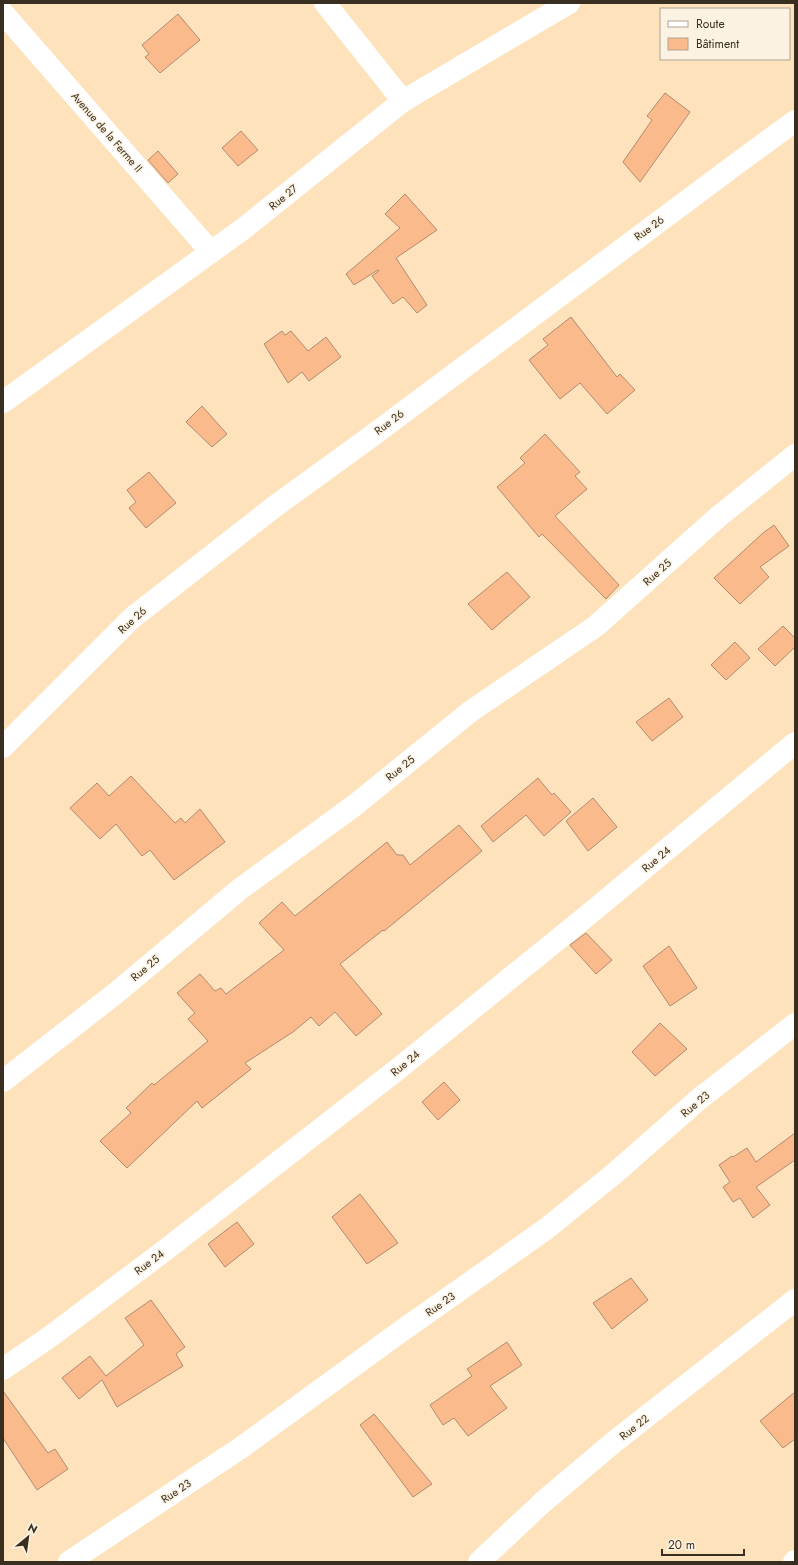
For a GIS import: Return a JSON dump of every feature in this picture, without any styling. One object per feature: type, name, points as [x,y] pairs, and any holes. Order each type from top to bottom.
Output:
[{"type":"street","points":[[325,3],[403,101]]},
{"type":"street","name":"Rue 27","points":[[3,402],[243,229],[403,101],[569,3]]},
{"type":"street","name":"Avenue de la Ferme II","points":[[3,13],[211,252]]},
{"type":"street","name":"Rue 26","points":[[3,747],[132,618],[274,507],[795,122]]},
{"type":"street","name":"Rue 25","points":[[3,1081],[116,993],[240,889],[355,805],[472,711],[596,626],[718,517],[795,455]]},
{"type":"street","name":"Rue 24","points":[[3,1369],[51,1336],[164,1251],[398,1069],[594,910],[795,743]]},
{"type":"street","name":"Rue 23","points":[[69,1562],[242,1447],[400,1332],[546,1229],[615,1173],[698,1100],[795,1024]]},
{"type":"street","name":"Rue 22","points":[[479,1562],[543,1502],[614,1442],[795,1300]]},
{"type":"building","points":[[178,14],[200,40],[160,73],[145,57],[149,54],[142,45]]},
{"type":"building","points":[[665,93],[690,112],[640,182],[623,162],[652,120],[647,116]]},
{"type":"building","points":[[241,131],[258,150],[238,166],[222,148]]},
{"type":"building","points":[[158,151],[178,174],[168,183],[148,160]]},
{"type":"building","points":[[405,194],[437,230],[396,258],[427,305],[417,313],[403,297],[393,304],[372,276],[379,271],[378,270],[354,285],[346,274],[400,228],[385,214]]},
{"type":"building","points":[[571,317],[617,377],[620,374],[635,390],[607,414],[580,383],[560,399],[529,360],[548,345],[543,339]]},
{"type":"building","points":[[282,331],[285,335],[291,331],[308,351],[326,337],[341,357],[309,381],[302,372],[288,383],[264,344]]},
{"type":"building","points":[[202,406],[227,434],[212,447],[186,422]]},
{"type":"building","points":[[545,434],[580,472],[575,476],[587,489],[555,516],[619,585],[606,599],[542,534],[539,537],[497,487],[525,463],[520,458]]},
{"type":"building","points":[[149,472],[176,503],[146,528],[129,508],[136,502],[127,490]]},
{"type":"building","points":[[774,525],[789,546],[760,567],[769,577],[740,604],[714,578],[763,533]]},
{"type":"building","points":[[507,572],[530,597],[492,630],[468,604]]},
{"type":"building","points":[[783,626],[795,638],[795,647],[775,666],[758,649]]},
{"type":"building","points":[[735,642],[750,658],[726,680],[711,665]]},
{"type":"building","points":[[669,698],[683,717],[652,741],[636,722]]},
{"type":"building","points":[[131,776],[175,823],[181,818],[185,823],[200,809],[225,842],[174,880],[150,850],[142,856],[116,824],[100,839],[70,808],[97,783],[109,796]]},
{"type":"building","points":[[538,778],[552,795],[554,793],[571,812],[544,836],[526,815],[493,842],[481,826]]},
{"type":"building","points":[[593,798],[617,827],[588,851],[566,821]]},
{"type":"building","points":[[459,825],[482,851],[384,931],[383,930],[340,964],[382,1014],[356,1036],[335,1012],[319,1026],[311,1017],[293,1032],[245,1063],[251,1069],[202,1108],[197,1101],[127,1168],[100,1141],[131,1113],[126,1108],[152,1083],[154,1085],[208,1041],[188,1019],[195,1013],[177,993],[200,974],[215,991],[221,988],[226,994],[284,950],[259,923],[282,902],[295,916],[387,842],[397,855],[403,855],[410,865]]},
{"type":"building","points":[[586,933],[612,960],[596,974],[570,945]]},
{"type":"building","points":[[669,946],[697,988],[670,1006],[643,966]]},
{"type":"building","points":[[660,1023],[687,1049],[655,1076],[632,1052]]},
{"type":"building","points":[[444,1082],[460,1100],[438,1120],[422,1102]]},
{"type":"building","points":[[795,1133],[795,1160],[756,1187],[770,1205],[753,1218],[740,1198],[733,1202],[723,1187],[730,1182],[719,1165],[747,1148],[756,1162]]},
{"type":"building","points":[[360,1194],[398,1243],[367,1264],[332,1217]]},
{"type":"building","points":[[237,1222],[254,1244],[225,1267],[208,1244]]},
{"type":"building","points":[[631,1278],[648,1300],[612,1329],[593,1303]]},
{"type":"building","points":[[151,1300],[185,1347],[176,1354],[183,1366],[117,1407],[102,1380],[79,1399],[62,1378],[90,1356],[106,1376],[144,1345],[125,1318]]},
{"type":"building","points":[[507,1342],[522,1365],[490,1386],[507,1408],[468,1436],[454,1418],[443,1425],[430,1405],[472,1376],[467,1369]]},
{"type":"building","points":[[3,1391],[48,1453],[55,1449],[68,1469],[37,1490],[3,1438]]},
{"type":"building","points":[[795,1392],[795,1439],[783,1448],[760,1421]]},
{"type":"building","points":[[374,1414],[432,1484],[413,1497],[360,1425]]}]
